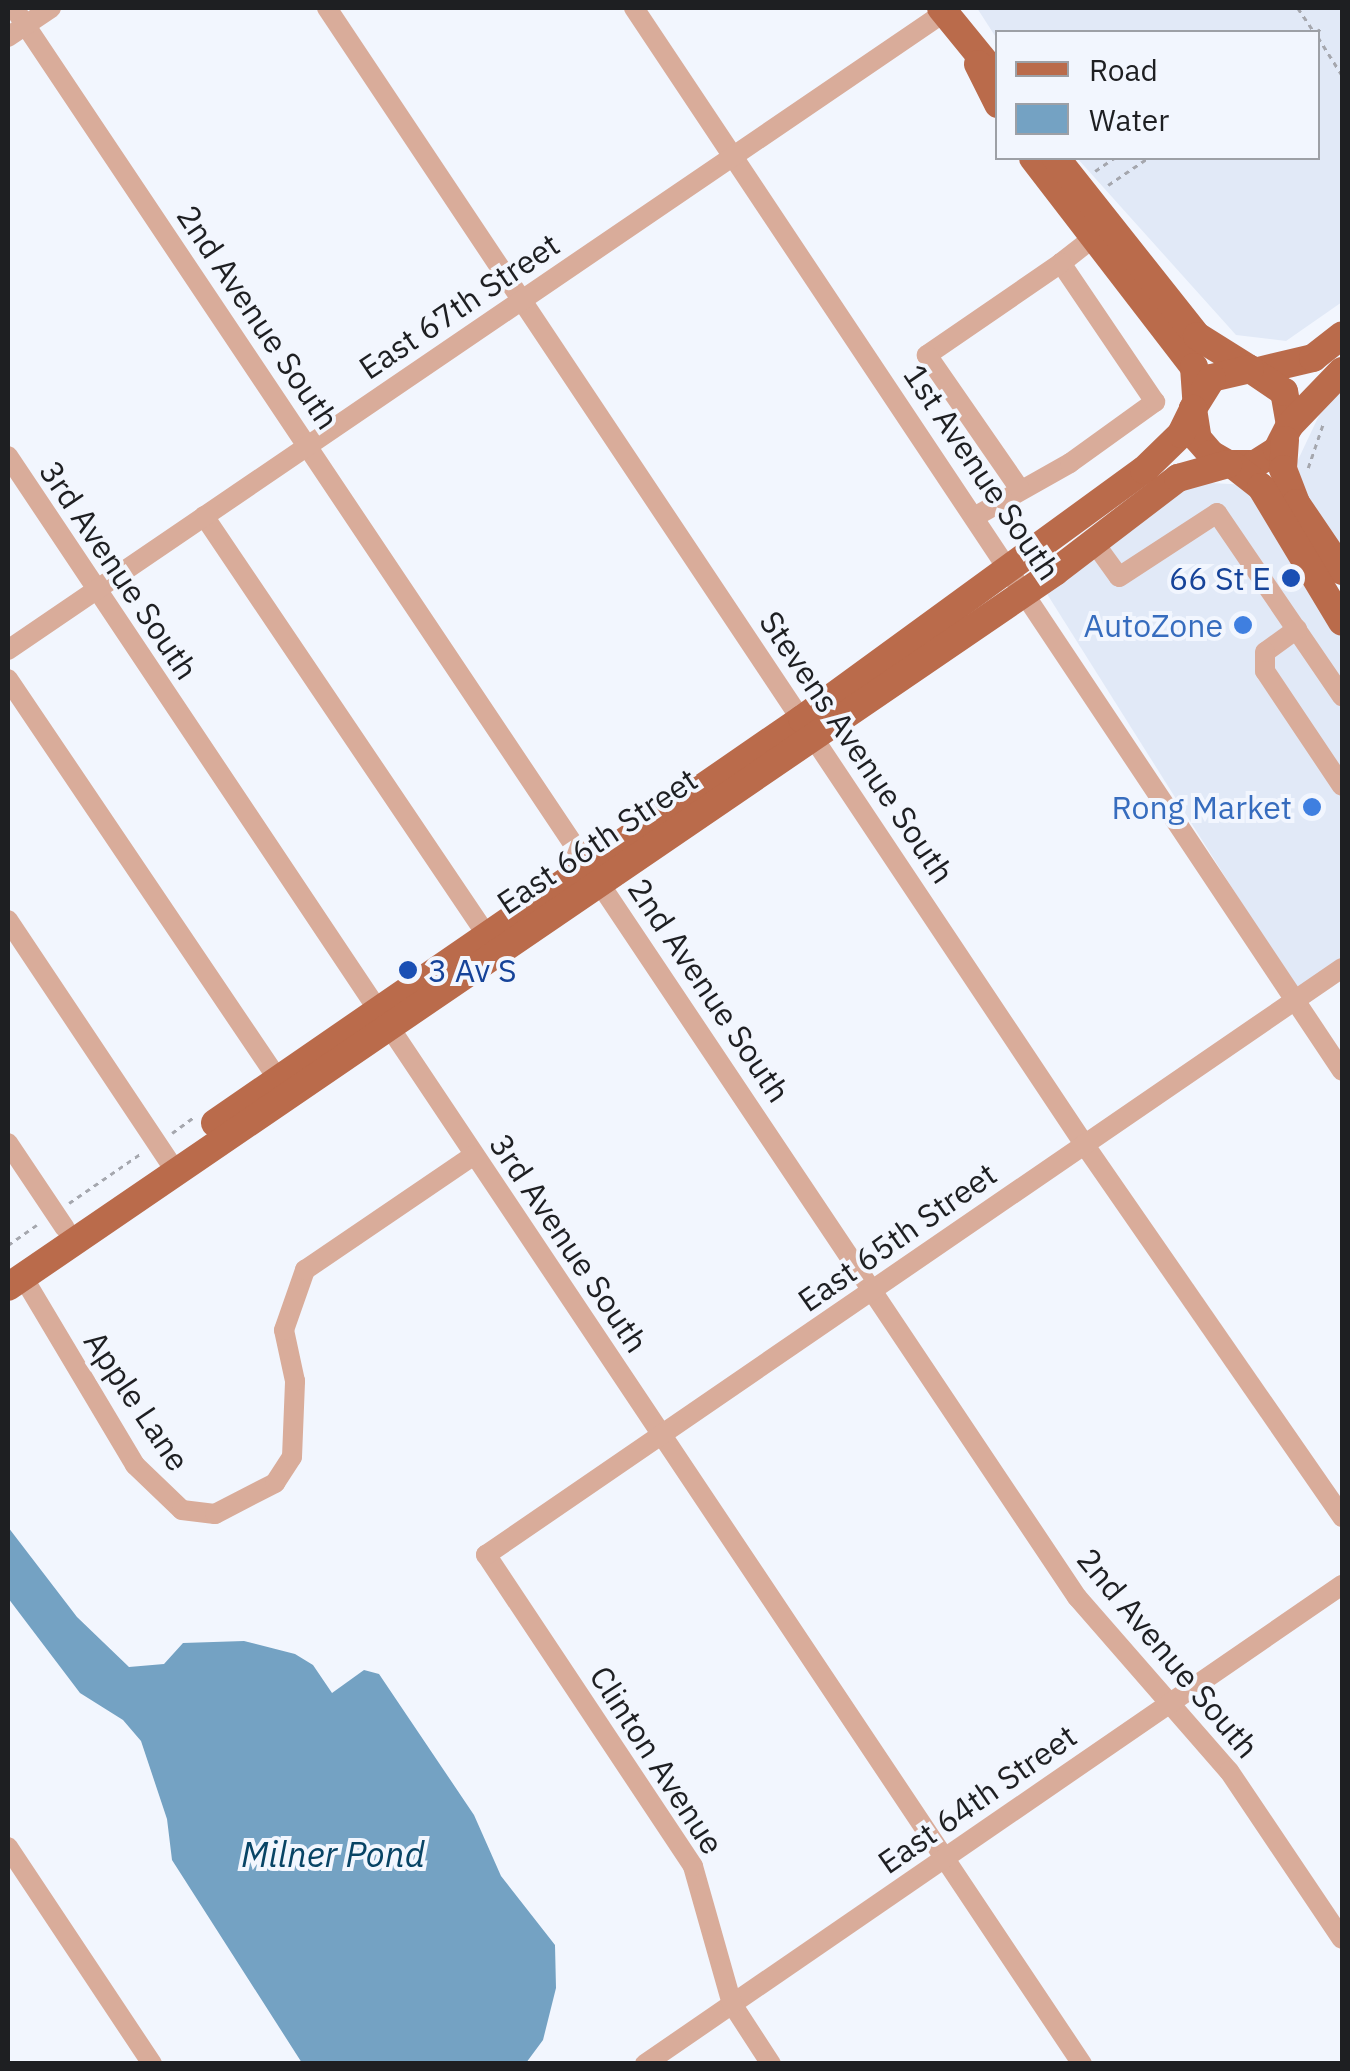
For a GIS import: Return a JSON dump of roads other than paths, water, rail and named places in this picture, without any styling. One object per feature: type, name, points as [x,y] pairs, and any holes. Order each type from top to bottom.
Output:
[{"type":"main road","points":[[946,9],[995,98]]},
{"type":"main road","points":[[971,49],[995,75]]},
{"type":"main road","points":[[1034,160],[1090,240],[1194,367],[1198,439],[1261,487],[1342,622]]},
{"type":"main road","points":[[1058,160],[1184,321],[1210,347],[1254,370],[1284,392],[1288,433],[1283,470],[1296,503],[1342,570]]},
{"type":"main road","points":[[1195,404],[1224,371],[1254,370],[1314,358],[1342,335]]},
{"type":"main road","points":[[1231,464],[1267,459],[1342,371]]},
{"type":"main road","name":"East 66th Street","points":[[808,727],[1008,567],[1164,455],[1195,404]]},
{"type":"main road","name":"East 66th Street","points":[[12,1277],[170,1164],[808,727],[1025,591],[1192,470],[1231,464]]},
{"type":"main road","name":"East 66th Street","points":[[12,1277],[64,1228],[170,1164],[278,1079],[384,1019]]},
{"type":"street","points":[[16,23],[51,8]]},
{"type":"street","name":"Stevens Avenue South","points":[[327,8],[1084,1144],[1342,1517]]},
{"type":"street","name":"1st Avenue South","points":[[634,8],[976,516],[1342,1071]]},
{"type":"street","name":"East 67th Street","points":[[8,650],[946,9]]},
{"type":"street","name":"2nd Avenue South","points":[[16,23],[308,445],[1076,1597],[1119,1652],[1172,1702],[1229,1771],[1342,1939]]},
{"type":"street","points":[[1019,488],[927,355],[1090,240]]},
{"type":"street","points":[[976,516],[1019,488],[1070,464],[1155,402],[1061,263]]},
{"type":"street","name":"3rd Avenue South","points":[[8,456],[1082,2064]]},
{"type":"street","points":[[1093,541],[1119,577],[1218,513],[1342,696]]},
{"type":"street","points":[[204,516],[492,944]]},
{"type":"street","points":[[1296,629],[1265,652],[1265,671],[1342,786]]},
{"type":"street","points":[[8,680],[278,1079]]},
{"type":"street","points":[[8,920],[170,1164]]},
{"type":"street","name":"East 65th Street","points":[[486,1555],[1342,968]]},
{"type":"street","points":[[8,1142],[64,1228]]},
{"type":"street","name":"Apple Lane","points":[[12,1277],[135,1465],[182,1510],[214,1514],[275,1483],[292,1456],[295,1381],[284,1330],[305,1270],[474,1155]]},
{"type":"street","name":"Clinton Avenue","points":[[486,1555],[693,1866],[732,2004],[772,2064]]},
{"type":"street","name":"East 64th Street","points":[[645,2064],[1342,1585]]},
{"type":"street","points":[[8,1847],[152,2064]]},
{"type":"water","name":"Milner Pond","points":[[8,1527],[77,1617],[129,1667],[164,1664],[183,1643],[244,1641],[295,1654],[313,1665],[332,1693],[364,1670],[379,1674],[474,1815],[501,1876],[555,1945],[556,1988],[543,2040],[526,2063],[302,2063],[172,1860],[167,1819],[141,1741],[123,1720],[80,1693],[8,1598]]},
{"type":"place","name":"66 St E","points":[[1291,578]]},
{"type":"place","name":"AutoZone","points":[[1243,625]]},
{"type":"place","name":"Rong Market","points":[[1312,807]]},
{"type":"place","name":"3 Av S","points":[[408,970]]}]
